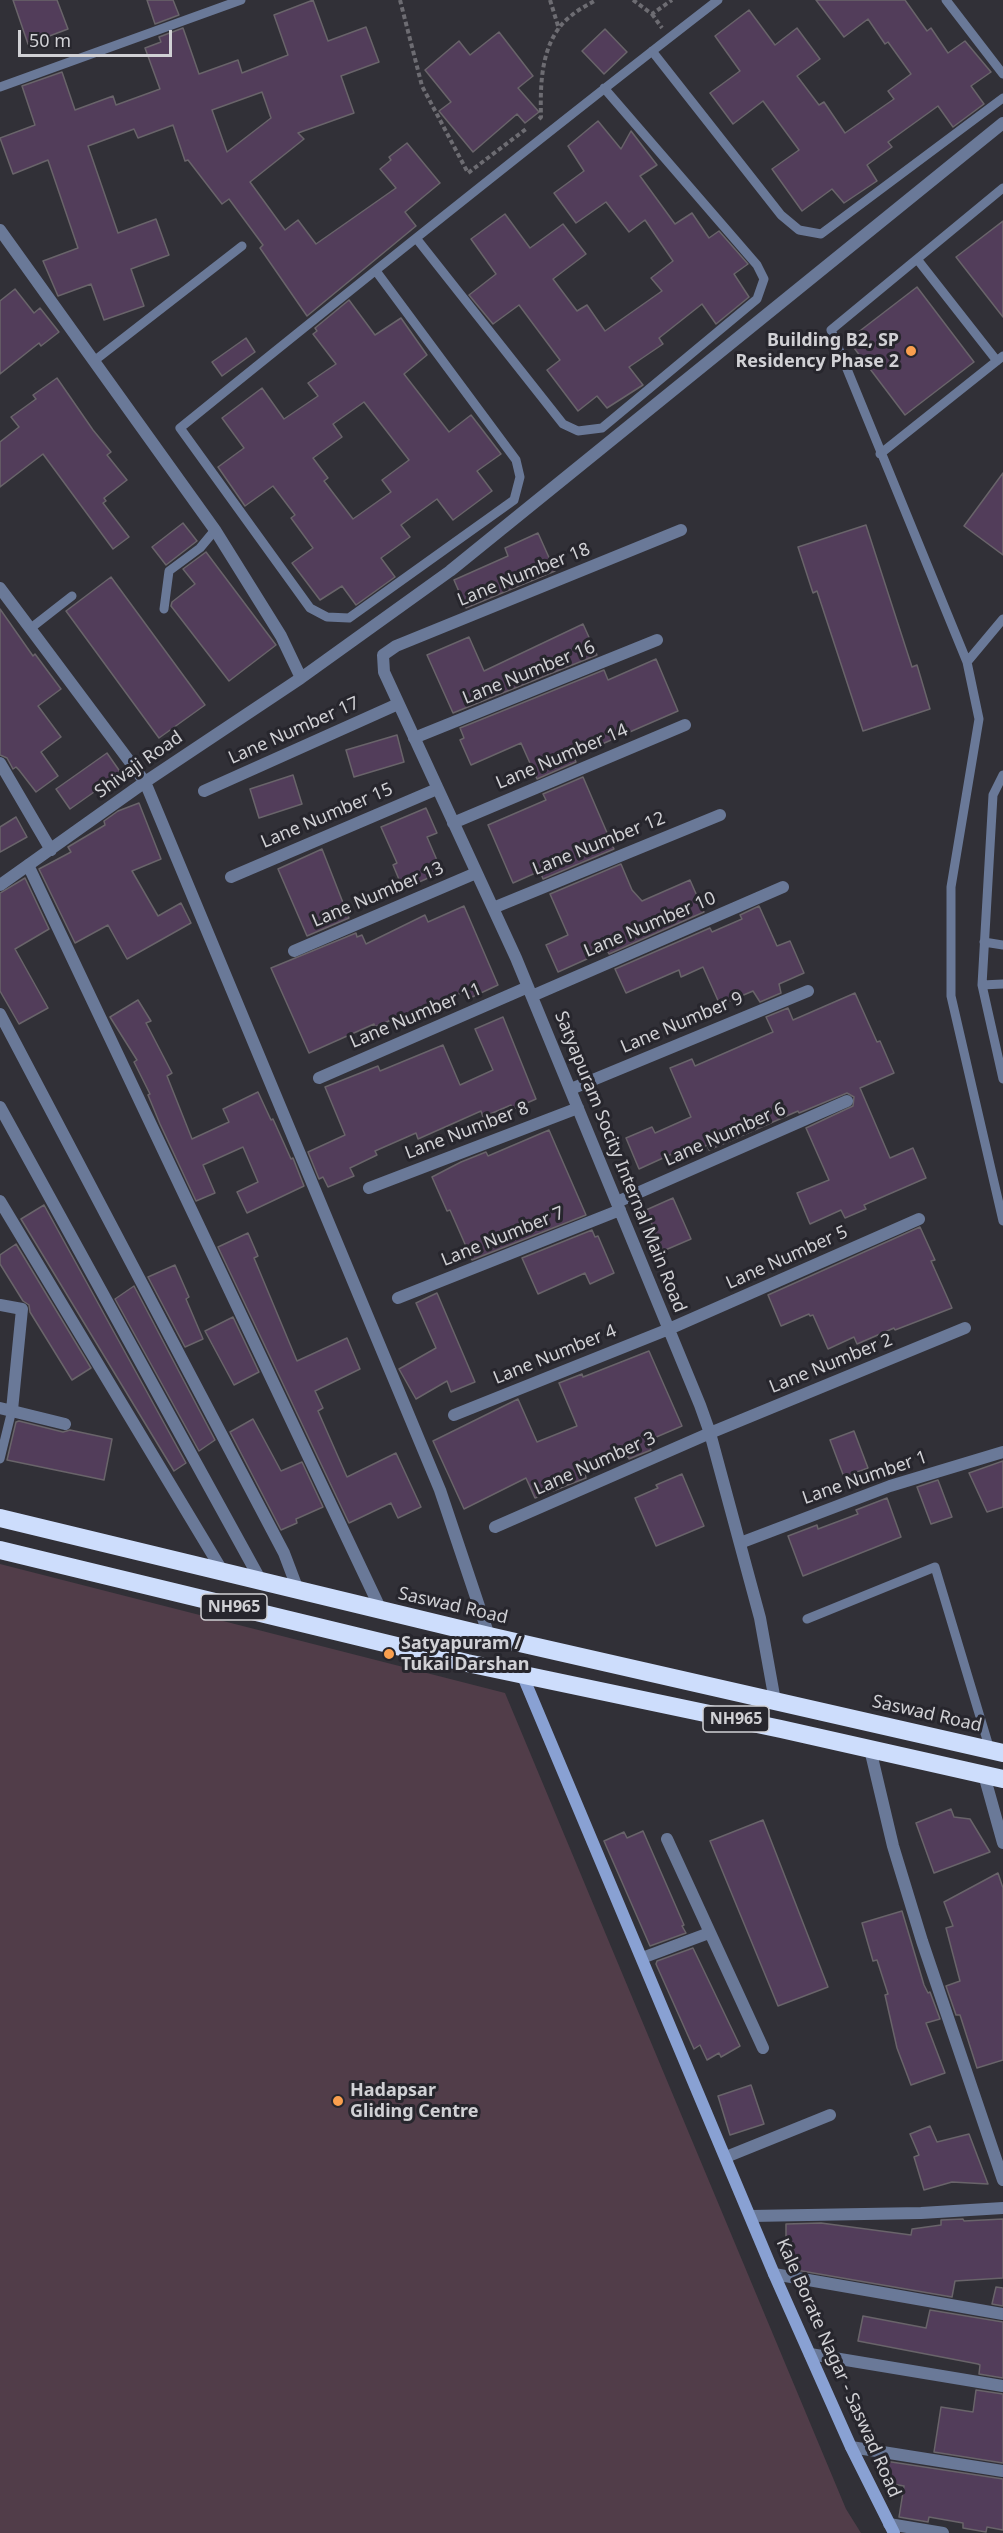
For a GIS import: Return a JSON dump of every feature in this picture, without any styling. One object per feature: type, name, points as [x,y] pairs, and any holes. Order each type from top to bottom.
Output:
[{"type":"highway","name":"Saswad Road","points":[[0,1518],[489,1636],[997,1752]]},
{"type":"highway","name":"NH965","points":[[0,1550],[522,1674],[1003,1779]]},
{"type":"street","name":"Shivaji Road","points":[[0,885],[146,782],[301,678],[450,571],[950,163],[1003,123]]},
{"type":"street","points":[[0,230],[214,530],[281,636],[301,678]]},
{"type":"street","name":"Lane Number 18","points":[[383,655],[396,646],[681,530]]},
{"type":"street","points":[[0,588],[146,782],[342,1259],[440,1490],[489,1636]]},
{"type":"street","name":"Lane Number 16","points":[[414,738],[657,640]]},
{"type":"street","name":"Satyapuram Socity Internal Main Road","points":[[383,655],[384,672],[530,992],[710,1433],[760,1618],[775,1701]]},
{"type":"street","name":"Lane Number 17","points":[[204,791],[398,704]]},
{"type":"street","name":"Lane Number 14","points":[[453,823],[686,725]]},
{"type":"street","points":[[0,763],[51,849]]},
{"type":"street","name":"Lane Number 15","points":[[231,877],[437,789]]},
{"type":"street","name":"Lane Number 12","points":[[493,908],[720,814]]},
{"type":"street","points":[[28,865],[381,1610]]},
{"type":"street","name":"Lane Number 13","points":[[294,951],[476,873]]},
{"type":"street","name":"Lane Number 10","points":[[530,992],[783,887]]},
{"type":"street","name":"Lane Number 9","points":[[571,1089],[808,991]]},
{"type":"street","name":"Lane Number 11","points":[[319,1078],[530,992]]},
{"type":"street","points":[[0,1014],[284,1552],[298,1590]]},
{"type":"street","name":"Lane Number 6","points":[[619,1206],[847,1101]]},
{"type":"street","points":[[0,1107],[261,1581]]},
{"type":"street","name":"Lane Number 8","points":[[369,1188],[578,1108]]},
{"type":"street","points":[[0,1201],[223,1572]]},
{"type":"street","name":"Lane Number 7","points":[[398,1298],[619,1206]]},
{"type":"street","name":"Lane Number 5","points":[[669,1329],[919,1219]]},
{"type":"street","points":[[0,1305],[22,1309],[6,1409],[65,1424]]},
{"type":"street","name":"Lane Number 4","points":[[454,1415],[669,1329]]},
{"type":"street","name":"Lane Number 2","points":[[710,1433],[965,1329]]},
{"type":"street","name":"Lane Number 3","points":[[495,1527],[710,1433]]},
{"type":"street","name":"Lane Number 1","points":[[740,1543],[890,1486],[1003,1452]]},
{"type":"street","name":"Kale Borate Nagar - Saswad Road","points":[[522,1674],[774,2274],[851,2447],[892,2528]]},
{"type":"street","points":[[870,1749],[893,1846],[922,1941],[1003,2180]]},
{"type":"street","points":[[984,1775],[1003,1843]]},
{"type":"street","points":[[667,1839],[763,2048]]},
{"type":"street","points":[[642,1958],[709,1933]]},
{"type":"street","points":[[726,2157],[830,2115]]},
{"type":"street","points":[[751,2216],[921,2213],[1003,2208]]},
{"type":"street","points":[[774,2274],[1003,2314]]},
{"type":"street","points":[[810,2354],[1003,2386]]},
{"type":"street","points":[[851,2447],[1003,2471]]},
{"type":"street","points":[[892,2528],[943,2533]]},
{"type":"lane","points":[[0,87],[241,0]]},
{"type":"lane","points":[[376,271],[516,460],[520,477],[514,500],[349,618],[327,617],[310,608],[180,428],[604,88],[718,0]]},
{"type":"lane","points":[[946,0],[1003,74]]},
{"type":"lane","points":[[652,51],[782,215],[799,230],[821,234],[1003,98]]},
{"type":"lane","points":[[417,238],[562,424],[578,431],[602,428],[757,299],[764,279],[757,265],[604,88]]},
{"type":"lane","points":[[1003,188],[831,330],[967,662],[979,719],[951,887],[951,996],[1003,1221]]},
{"type":"lane","points":[[94,361],[242,246]]},
{"type":"lane","points":[[880,454],[1000,359],[917,259]]},
{"type":"lane","points":[[164,609],[169,571],[200,548],[214,530]]},
{"type":"lane","points":[[31,628],[72,596]]},
{"type":"lane","points":[[967,662],[1003,619]]},
{"type":"lane","points":[[1003,775],[993,795],[982,985],[1003,1079]]},
{"type":"lane","points":[[984,942],[1003,945]]},
{"type":"lane","points":[[982,985],[1003,984]]},
{"type":"lane","points":[[0,1460],[6,1409]]},
{"type":"lane","points":[[807,1618],[935,1567],[997,1752]]},
{"type":"path","points":[[400,0],[422,86],[468,173],[541,117],[540,86],[550,40],[571,15],[596,0]]},
{"type":"path","points":[[550,0],[559,30]]},
{"type":"path","points":[[633,0],[652,14],[672,0]]},
{"type":"shaded area","name":"Hadapsar Gliding Centre","points":[[0,1564],[505,1693],[846,2509],[861,2533],[0,2533]]},
{"type":"building","points":[[13,0],[57,0],[68,29],[28,44]]},
{"type":"building","points":[[147,0],[173,0],[179,15],[155,24]]},
{"type":"building","points":[[313,0],[328,41],[366,27],[379,62],[341,76],[354,113],[298,133],[304,139],[250,182],[285,230],[298,220],[316,244],[396,188],[380,169],[391,160],[389,157],[407,143],[440,183],[405,212],[416,226],[307,316],[260,248],[263,245],[229,199],[222,204],[188,160],[185,161],[173,125],[138,138],[134,129],[88,146],[118,233],[156,219],[169,255],[131,269],[144,306],[104,320],[91,284],[58,296],[43,261],[78,248],[48,160],[13,174],[0,138],[35,125],[22,86],[62,72],[75,110],[113,96],[116,105],[160,89],[145,48],[161,42],[159,37],[183,28],[199,74],[238,60],[242,73],[288,55],[274,15]],"holes":[[[262,92],[271,118],[227,152],[212,110]]]},
{"type":"building","points":[[816,0],[905,0],[927,31],[931,28],[948,53],[965,41],[991,72],[971,86],[984,104],[953,127],[938,106],[888,142],[892,147],[867,165],[877,181],[844,203],[832,189],[802,211],[772,169],[799,150],[763,101],[733,124],[710,93],[740,71],[715,36],[749,10],[775,45],[797,28],[820,59],[797,76],[819,105],[824,102],[845,133],[894,99],[888,91],[911,74],[888,42],[885,44],[868,19],[844,37]]},
{"type":"building","points":[[605,29],[627,52],[604,74],[582,51]]},
{"type":"building","points":[[499,32],[533,76],[518,88],[539,112],[525,123],[517,114],[473,152],[439,111],[451,102],[425,70],[459,41],[470,55]]},
{"type":"building","points":[[598,121],[621,149],[631,131],[657,165],[640,176],[675,224],[692,213],[709,238],[719,231],[748,264],[734,274],[749,297],[716,324],[702,304],[659,338],[663,344],[629,367],[643,385],[607,408],[597,396],[578,411],[547,370],[560,360],[519,305],[493,324],[469,295],[496,274],[471,239],[505,214],[530,248],[563,224],[586,254],[553,279],[577,311],[587,305],[605,331],[662,291],[651,278],[673,261],[645,220],[629,232],[606,202],[576,223],[554,193],[584,171],[568,146]]},
{"type":"building","points":[[1003,221],[1003,317],[956,257]]},
{"type":"building","name":"Building B2, SP Residency Phase 2","points":[[917,287],[974,362],[905,415],[848,340]]},
{"type":"building","points":[[15,289],[34,313],[40,308],[59,332],[41,346],[39,343],[0,374],[0,301]]},
{"type":"building","points":[[349,300],[375,335],[401,318],[427,355],[404,374],[449,432],[471,415],[501,454],[477,471],[492,491],[453,520],[437,499],[401,525],[410,537],[381,558],[395,577],[356,605],[342,586],[320,600],[292,563],[313,548],[291,518],[295,515],[273,486],[245,506],[218,467],[244,448],[222,418],[262,388],[284,419],[318,396],[308,383],[336,364],[313,334],[317,331],[315,328]],"holes":[[[364,402],[409,460],[382,480],[391,492],[353,519],[324,481],[328,478],[313,458],[342,437],[333,424]]]},
{"type":"building","points":[[246,338],[255,352],[222,376],[212,362]]},
{"type":"building","points":[[57,378],[111,452],[107,455],[127,480],[104,498],[106,501],[103,503],[129,537],[113,549],[43,454],[0,487],[0,442],[19,427],[11,417],[36,399],[33,395]]},
{"type":"building","points":[[1003,473],[1003,555],[964,526]]},
{"type":"building","points":[[183,523],[197,541],[166,565],[152,547]]},
{"type":"building","points":[[866,525],[912,667],[917,665],[930,709],[863,731],[817,591],[813,593],[798,547]]},
{"type":"building","points":[[538,533],[555,571],[466,608],[454,580],[508,556],[505,548]]},
{"type":"building","points":[[206,552],[276,645],[229,681],[171,606],[172,602],[195,584],[183,569]]},
{"type":"building","points":[[111,577],[205,705],[159,738],[66,611]]},
{"type":"building","points":[[0,609],[33,656],[35,654],[61,689],[38,706],[61,737],[41,752],[58,776],[36,792],[19,770],[16,767],[13,769],[7,758],[0,755]]},
{"type":"building","points":[[583,624],[597,655],[453,713],[427,655],[469,637],[484,671]]},
{"type":"building","points":[[656,659],[678,711],[579,754],[574,757],[576,762],[537,779],[521,743],[471,765],[460,740],[464,738],[460,728],[604,670],[608,680]]},
{"type":"building","points":[[397,735],[404,762],[354,777],[346,750]]},
{"type":"building","points":[[107,753],[121,773],[70,809],[56,789]]},
{"type":"building","points":[[293,775],[302,804],[259,818],[250,789]]},
{"type":"building","points":[[583,777],[614,849],[543,879],[540,871],[513,883],[488,825],[546,800],[543,794]]},
{"type":"building","points":[[139,803],[161,859],[132,871],[158,916],[181,903],[191,923],[127,959],[108,925],[75,943],[39,869],[71,852],[68,847],[105,825],[104,821],[118,811]]},
{"type":"building","points":[[426,808],[437,833],[427,837],[442,872],[403,889],[393,865],[397,863],[381,827]]},
{"type":"building","points":[[16,817],[27,837],[0,852],[0,827]]},
{"type":"building","points":[[322,849],[349,918],[307,936],[278,869]]},
{"type":"building","points":[[621,864],[632,890],[642,901],[690,880],[704,912],[609,954],[607,950],[558,972],[546,945],[568,935],[550,894]]},
{"type":"building","points":[[25,878],[49,929],[15,949],[48,1008],[19,1024],[0,991],[0,893]]},
{"type":"building","points":[[464,906],[498,985],[470,998],[467,990],[407,1018],[405,1014],[375,1027],[374,1024],[309,1053],[271,968],[356,933],[357,937],[362,935],[366,944],[425,915],[428,922]]},
{"type":"building","points":[[759,906],[777,946],[790,941],[804,973],[779,984],[781,993],[760,1002],[753,991],[720,1005],[703,967],[681,977],[679,970],[626,993],[615,969],[710,928],[712,932],[742,919],[740,915]]},
{"type":"building","points":[[855,993],[894,1073],[860,1088],[890,1158],[913,1148],[926,1178],[864,1205],[866,1209],[845,1218],[841,1210],[810,1224],[797,1193],[829,1180],[806,1128],[853,1106],[854,1097],[847,1093],[799,1113],[798,1111],[709,1150],[707,1145],[676,1159],[674,1153],[639,1169],[626,1138],[652,1127],[655,1133],[691,1117],[670,1068],[692,1059],[695,1066],[773,1032],[766,1017],[788,1008],[793,1020]]},
{"type":"building","points":[[138,1000],[151,1021],[146,1023],[172,1073],[167,1076],[192,1139],[229,1122],[223,1109],[258,1092],[291,1159],[293,1158],[304,1186],[247,1213],[237,1192],[258,1182],[243,1147],[203,1165],[215,1193],[196,1201],[134,1062],[137,1060],[110,1017]]},
{"type":"building","points":[[503,1017],[536,1099],[513,1109],[511,1105],[483,1117],[481,1111],[418,1139],[416,1133],[375,1151],[377,1155],[350,1168],[354,1176],[328,1187],[323,1177],[319,1179],[308,1152],[345,1135],[325,1087],[378,1066],[380,1071],[443,1045],[460,1085],[493,1070],[475,1029]]},
{"type":"building","points":[[549,1130],[586,1215],[472,1260],[450,1210],[447,1211],[432,1177],[461,1162],[486,1152],[488,1156]]},
{"type":"building","points":[[673,1198],[691,1239],[663,1251],[646,1210]]},
{"type":"building","points":[[44,1205],[186,1463],[174,1471],[21,1219]]},
{"type":"building","points":[[920,1227],[935,1260],[931,1261],[952,1308],[895,1330],[894,1328],[857,1344],[854,1337],[828,1349],[813,1315],[809,1314],[781,1326],[768,1295]]},
{"type":"building","points":[[592,1230],[595,1237],[598,1236],[614,1273],[590,1284],[585,1273],[538,1294],[522,1258]]},
{"type":"building","points":[[248,1233],[258,1256],[254,1258],[297,1361],[347,1338],[360,1369],[315,1391],[323,1408],[318,1411],[347,1477],[396,1453],[421,1507],[398,1518],[391,1503],[349,1523],[218,1247]]},
{"type":"building","points":[[16,1244],[91,1368],[72,1380],[30,1312],[29,1305],[23,1301],[0,1264],[0,1255]]},
{"type":"building","points":[[175,1265],[203,1339],[185,1347],[148,1277]]},
{"type":"building","points":[[134,1286],[215,1440],[199,1451],[115,1299]]},
{"type":"building","points":[[437,1293],[475,1382],[451,1392],[447,1381],[416,1399],[399,1369],[436,1348],[416,1303]]},
{"type":"building","points":[[233,1317],[259,1372],[234,1385],[205,1331]]},
{"type":"building","points":[[649,1351],[682,1426],[647,1441],[651,1450],[629,1459],[628,1456],[585,1474],[586,1478],[535,1498],[526,1478],[464,1509],[433,1441],[518,1399],[537,1442],[577,1426],[559,1383],[582,1374],[583,1377]]},
{"type":"building","points":[[253,1419],[281,1471],[302,1462],[323,1507],[296,1519],[297,1523],[281,1530],[230,1432]]},
{"type":"building","points":[[16,1422],[63,1432],[70,1430],[112,1439],[104,1480],[7,1460]]},
{"type":"building","points":[[854,1431],[868,1468],[844,1477],[830,1440]]},
{"type":"building","points":[[1003,1461],[1003,1507],[987,1512],[969,1473]]},
{"type":"building","points":[[682,1474],[704,1526],[656,1546],[635,1498],[658,1488],[656,1485]]},
{"type":"building","points":[[938,1480],[952,1517],[931,1524],[917,1487]]},
{"type":"building","points":[[887,1498],[901,1537],[803,1576],[788,1536],[817,1525],[818,1529],[858,1514],[856,1510]]},
{"type":"building","points":[[951,1809],[954,1817],[970,1819],[990,1852],[934,1873],[916,1823]]},
{"type":"building","points":[[763,1820],[828,1987],[778,2006],[710,1841]]},
{"type":"building","points":[[643,1831],[686,1933],[650,1946],[604,1841],[624,1832],[627,1838]]},
{"type":"building","points":[[998,1873],[1003,1888],[1003,2060],[977,2068],[960,2015],[956,2015],[946,1986],[960,1981],[946,1928],[953,1926],[944,1902]]},
{"type":"building","points":[[902,1911],[924,1985],[928,1993],[930,1992],[940,2019],[926,2023],[945,2073],[911,2085],[897,2048],[885,1995],[888,1994],[877,1960],[873,1961],[862,1923]]},
{"type":"building","points":[[693,1948],[740,2046],[721,2057],[719,2053],[707,2060],[700,2045],[694,2049],[656,1964],[657,1961]]},
{"type":"building","points":[[751,2085],[764,2124],[730,2135],[718,2096]]},
{"type":"building","points":[[930,2126],[937,2142],[969,2134],[988,2184],[952,2182],[924,2190],[914,2157],[919,2155],[910,2134]]},
{"type":"building","points":[[963,2219],[964,2221],[1003,2219],[1003,2278],[955,2281],[952,2297],[796,2270],[795,2258],[786,2253],[786,2224],[821,2223],[911,2235],[912,2229],[941,2225],[941,2220]]},
{"type":"building","points":[[996,2287],[1003,2288],[1003,2306],[992,2304]]},
{"type":"building","points":[[930,2310],[1003,2322],[1003,2378],[979,2374],[980,2365],[978,2364],[858,2341],[863,2316],[926,2328]]},
{"type":"building","points":[[976,2390],[1003,2394],[1003,2463],[934,2452],[941,2407],[973,2412]]},
{"type":"building","points":[[885,2461],[1003,2479],[1003,2530],[987,2527],[986,2532],[963,2528],[963,2523],[929,2517],[928,2522],[899,2517],[904,2486],[882,2482]]},
{"type":"place","name":"Building B2, SP Residency Phase 2","points":[[911,351]]},
{"type":"place","name":"Satyapuram / Tukai Darshan","points":[[389,1654]]},
{"type":"place","name":"Hadapsar Gliding Centre","points":[[338,2101]]}]
